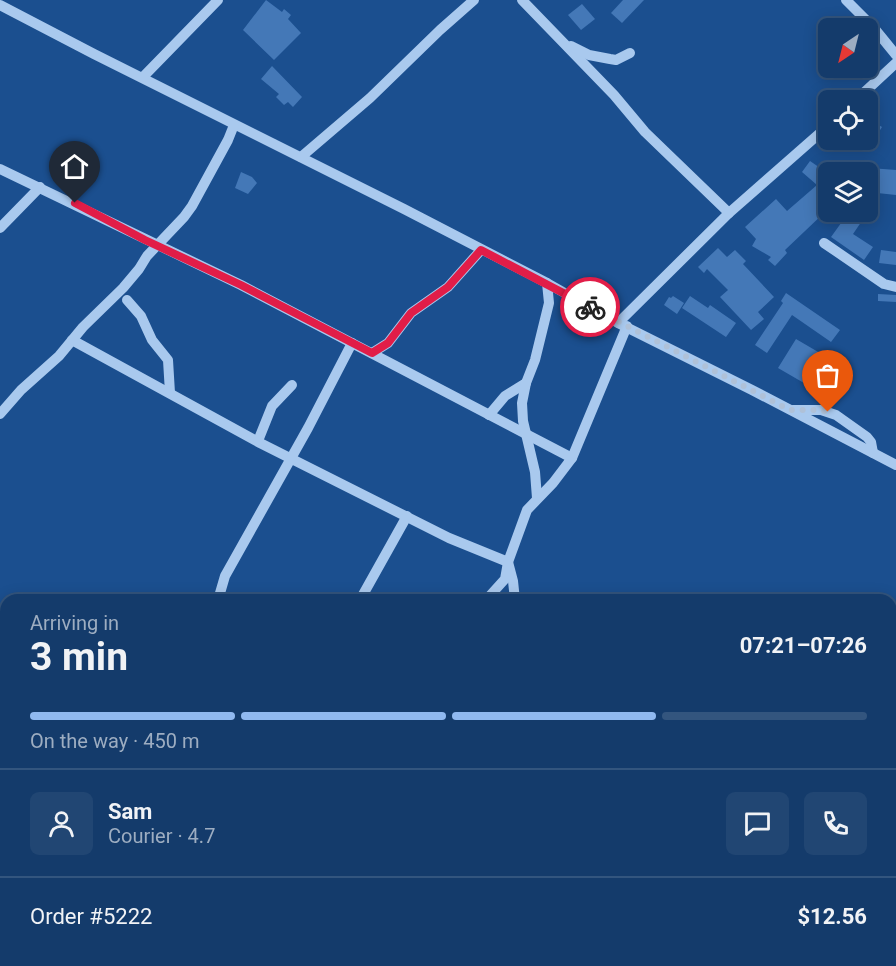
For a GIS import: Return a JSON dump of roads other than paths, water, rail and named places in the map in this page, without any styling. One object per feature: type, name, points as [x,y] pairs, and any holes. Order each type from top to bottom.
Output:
[{"type":"street","points":[[143,77],[218,0]]},
{"type":"street","points":[[301,157],[370,98],[474,0]]},
{"type":"street","points":[[522,0],[614,95],[645,132],[729,213]]},
{"type":"street","points":[[846,0],[874,28],[896,55]]},
{"type":"street","points":[[0,5],[547,283],[623,325],[896,465]]},
{"type":"street","points":[[562,42],[589,55],[616,60],[630,53]]},
{"type":"street","points":[[867,90],[896,63]]},
{"type":"street","points":[[0,414],[36,374],[59,356],[104,308],[192,207],[228,140],[234,124]]},
{"type":"street","points":[[491,594],[505,579],[508,562],[524,515],[572,458],[623,325],[729,213],[818,135]]},
{"type":"street","points":[[0,169],[241,285],[572,458]]},
{"type":"street","points":[[0,228],[40,187]]},
{"type":"street","points":[[824,243],[884,284],[896,288]]},
{"type":"street","points":[[372,353],[388,343],[411,313],[448,287],[481,250]]},
{"type":"street","points":[[104,308],[127,300],[132,293],[139,269]]},
{"type":"street","points":[[537,498],[536,472],[522,411],[526,383],[536,360],[549,303],[547,283]]},
{"type":"street","points":[[127,300],[144,321],[152,340],[168,360],[170,393]]},
{"type":"street","points":[[72,340],[258,441],[449,538],[508,562]]},
{"type":"street","points":[[219,594],[225,576],[292,458],[352,343]]},
{"type":"street","points":[[489,415],[505,396],[526,383]]},
{"type":"street","points":[[258,441],[272,406],[292,385]]},
{"type":"street","points":[[790,410],[821,410],[836,415],[867,436],[873,453]]},
{"type":"street","points":[[363,594],[407,516]]},
{"type":"street","points":[[508,562],[514,594]]}]
